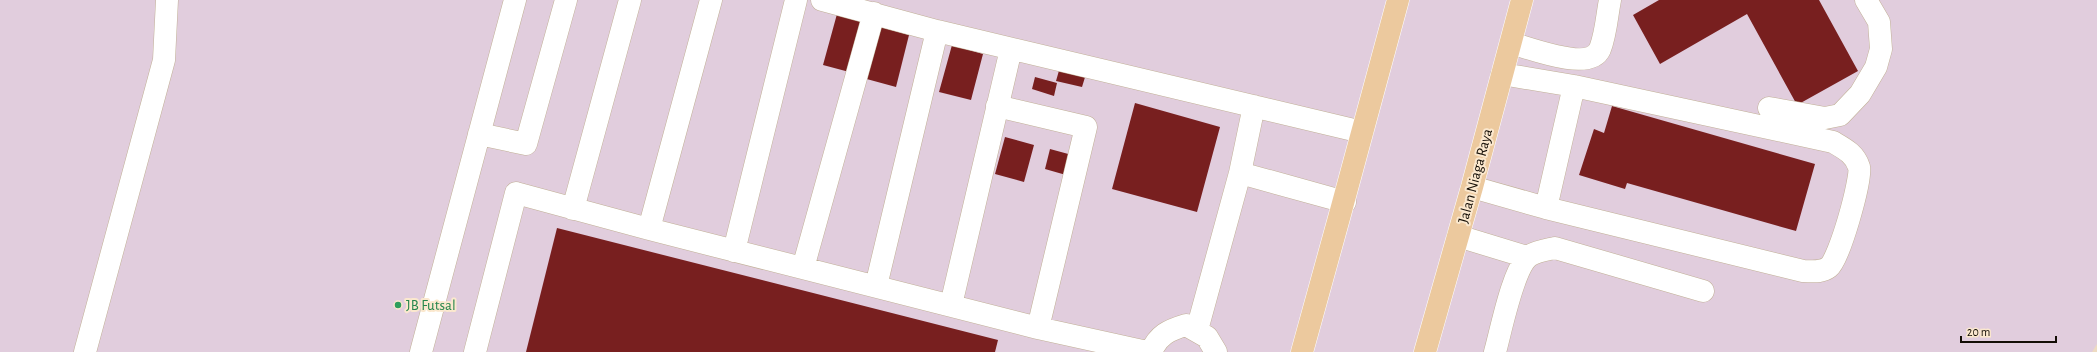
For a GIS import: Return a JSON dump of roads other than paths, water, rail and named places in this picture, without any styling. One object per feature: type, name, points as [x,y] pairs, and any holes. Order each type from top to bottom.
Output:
[{"type":"main road","points":[[1302,352],[1345,202],[1362,132],[1398,0]]},
{"type":"main road","name":"Jalan Niaga Raya","points":[[1425,352],[1472,188],[1522,0]]},
{"type":"lane","points":[[85,352],[164,60],[167,0]]},
{"type":"lane","points":[[421,352],[515,0]]},
{"type":"lane","points":[[479,134],[526,144],[566,0]]},
{"type":"lane","points":[[573,209],[630,0]]},
{"type":"lane","points":[[649,229],[711,0]]},
{"type":"lane","points":[[734,251],[796,0]]},
{"type":"lane","points":[[822,0],[874,12],[937,31],[1362,132]]},
{"type":"lane","points":[[1510,43],[1571,59],[1585,60],[1592,58],[1600,48],[1610,0]]},
{"type":"lane","points":[[1769,108],[1825,118],[1840,115],[1860,94],[1876,67],[1881,50],[1879,22],[1866,0]]},
{"type":"lane","points":[[803,268],[874,12]]},
{"type":"lane","points":[[876,286],[937,31]]},
{"type":"lane","points":[[951,305],[1011,49]]},
{"type":"lane","points":[[1472,188],[1546,208],[1802,271],[1819,272],[1830,266],[1838,252],[1857,191],[1859,168],[1852,153],[1833,142],[1574,86],[1502,74]]},
{"type":"lane","points":[[1546,208],[1574,86]]},
{"type":"lane","points":[[997,106],[1086,127],[1038,328]]},
{"type":"lane","points":[[1198,330],[1240,173],[1254,106]]},
{"type":"lane","points":[[1240,173],[1345,202]]},
{"type":"lane","points":[[475,352],[516,193],[734,251],[1038,328],[1147,352]]},
{"type":"lane","points":[[1458,236],[1527,257]]},
{"type":"lane","points":[[1495,352],[1514,280],[1527,257],[1538,251],[1556,248],[1703,291]]},
{"type":"lane","points":[[1151,352],[1156,342],[1164,334],[1175,328],[1186,325],[1198,330],[1207,337],[1216,352]]},
{"type":"place","name":"JB Futsal","points":[[398,305]]}]
